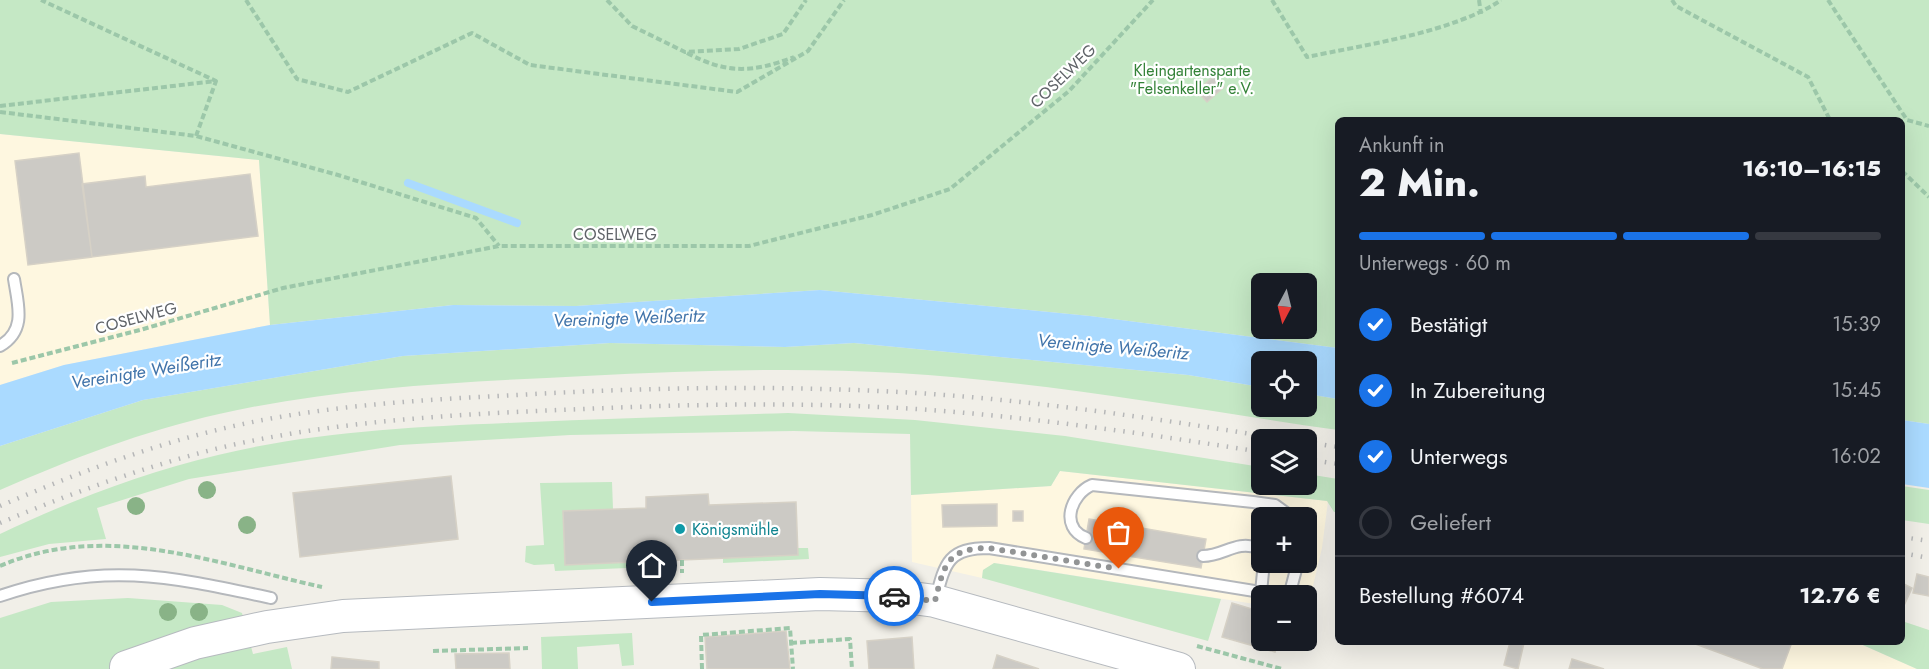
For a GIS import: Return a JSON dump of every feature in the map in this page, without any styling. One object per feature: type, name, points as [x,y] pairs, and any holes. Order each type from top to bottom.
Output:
[{"type":"main road","points":[[126,667],[195,643],[267,627],[343,616],[820,594],[898,596],[935,601],[1179,669]]},
{"type":"lane","points":[[0,346],[16,331],[20,320],[14,279]]},
{"type":"lane","points":[[1086,538],[1075,531],[1071,522],[1071,511],[1081,490],[1092,485],[1253,502],[1278,507]]},
{"type":"lane","points":[[1203,556],[1212,556],[1232,546],[1251,546]]},
{"type":"lane","points":[[935,601],[944,567],[954,554],[970,548],[989,548],[1251,590]]},
{"type":"lane","points":[[0,596],[34,584],[80,576],[126,573],[198,582],[271,598]]},
{"type":"path","points":[[41,0],[216,81]]},
{"type":"path","points":[[246,0],[297,79],[348,92],[472,33],[530,65],[737,92],[808,51],[844,0]]},
{"type":"path","points":[[607,0],[632,26],[710,65],[743,70],[765,68],[808,51]]},
{"type":"path","points":[[685,52],[739,49],[783,34],[806,0]]},
{"type":"path","name":"COSELWEG","points":[[8,364],[140,330],[283,288],[499,246],[749,246],[872,215],[950,189],[1069,90],[1153,0]]},
{"type":"path","points":[[1272,0],[1307,57],[1396,38],[1481,14],[1502,0]]},
{"type":"path","points":[[1479,0],[1481,14]]},
{"type":"path","points":[[1672,0],[1676,6],[1808,77],[1828,117]]},
{"type":"path","points":[[1828,0],[1907,120],[1929,126]]},
{"type":"path","points":[[0,106],[216,81]]},
{"type":"path","points":[[196,136],[216,81]]},
{"type":"path","points":[[0,112],[196,136],[338,175],[476,218],[499,246]]},
{"type":"path","points":[[1905,174],[1929,196]]},
{"type":"path","points":[[682,560],[682,574]]},
{"type":"path","points":[[702,669],[701,635],[790,628],[793,669]]},
{"type":"path","points":[[791,644],[850,639],[852,669]]},
{"type":"path","points":[[433,651],[528,648]]},
{"type":"shaded area","points":[[0,134],[259,160],[270,325],[64,365],[0,385]]},
{"type":"shaded area","points":[[1060,471],[1251,492],[1251,495],[1274,495],[1328,501],[1317,569],[1317,507],[1251,507],[1251,573],[1316,573],[1313,585],[1251,585],[1251,603],[995,563],[983,570],[982,578],[912,562],[911,495],[1051,486]]},
{"type":"shaded area","points":[[1791,645],[1863,645],[1917,669],[1783,669]]},
{"type":"green space","name":"Kleingartensparte \"Felsenkeller\" e.V.","points":[[0,0],[1929,0],[1929,424],[1905,420],[1905,117],[1335,117],[1335,348],[1268,339],[1317,339],[1317,273],[1251,273],[1251,337],[1090,316],[820,290],[576,306],[453,305],[270,325],[259,160],[0,134]]},
{"type":"green space","points":[[610,343],[785,347],[854,343],[1188,375],[1251,385],[1251,417],[1009,383],[898,373],[742,370],[493,381],[355,392],[219,414],[135,437],[53,467],[0,490],[0,446],[143,400],[403,356]]},
{"type":"green space","points":[[1317,396],[1335,399],[1335,430],[1252,417],[1317,417]]},
{"type":"green space","points":[[788,413],[915,420],[1065,436],[1251,465],[1251,492],[1060,471],[1051,486],[911,495],[910,434],[794,431],[570,435],[400,445],[189,479],[97,508],[106,539],[49,544],[0,557],[0,534],[53,510],[162,470],[253,447],[289,441],[434,426]]},
{"type":"green space","points":[[1317,476],[1335,479],[1335,512],[1327,501],[1274,495],[1317,495]]},
{"type":"green space","points":[[612,482],[613,509],[563,511],[565,565],[675,560],[675,566],[555,571],[554,564],[534,565],[525,562],[526,546],[544,545],[540,483]]},
{"type":"green space","points":[[1905,486],[1929,490],[1929,524],[1905,520]]},
{"type":"green space","points":[[798,548],[808,548],[809,559],[723,563],[723,558],[798,555]]},
{"type":"green space","points":[[994,563],[1221,599],[1208,641],[982,578],[983,570]]},
{"type":"green space","points":[[128,598],[222,605],[242,613],[253,654],[287,647],[292,669],[0,669],[0,618],[51,602]]},
{"type":"green space","points":[[1905,622],[1929,630],[1929,669],[1917,669],[1863,645],[1905,645]]},
{"type":"green space","points":[[632,633],[634,665],[622,666],[619,644],[577,647],[578,669],[542,669],[541,637]]},
{"type":"water","name":"Vereinigte Weißeritz","points":[[820,290],[1090,316],[1251,337],[1251,339],[1335,348],[1335,399],[1317,396],[1317,351],[1251,351],[1251,385],[1188,375],[854,343],[785,347],[610,343],[403,356],[143,400],[0,446],[0,385],[64,365],[270,325],[453,305],[576,306]]},
{"type":"water","points":[[1905,420],[1929,424],[1929,488],[1905,484]]},
{"type":"building","points":[[1214,76],[1224,87],[1207,102],[1197,91]]},
{"type":"building","points":[[79,153],[92,257],[28,265],[15,161]]},
{"type":"building","points":[[250,174],[258,236],[92,257],[82,184],[145,176],[146,187]]},
{"type":"building","points":[[451,476],[458,539],[300,557],[293,493]]},
{"type":"building","name":"Königsmühle","points":[[708,494],[709,505],[796,502],[798,555],[565,565],[563,511],[646,508],[646,497]]},
{"type":"building","points":[[997,504],[997,526],[943,527],[942,505]]},
{"type":"building","points":[[1013,511],[1023,511],[1023,521],[1013,521]]},
{"type":"building","points":[[1089,519],[1206,539],[1201,568],[1084,549]]},
{"type":"building","points":[[1917,574],[1929,577],[1929,596],[1913,593]]},
{"type":"building","points":[[1905,584],[1912,588],[1905,603]]},
{"type":"building","points":[[1232,603],[1251,609],[1251,645],[1222,637]]},
{"type":"building","points":[[786,631],[790,669],[707,669],[705,637]]},
{"type":"building","points":[[912,637],[914,669],[869,669],[867,641]]},
{"type":"building","points":[[1509,645],[1524,645],[1518,669],[1504,665]]},
{"type":"building","points":[[1698,645],[1791,645],[1782,669],[1763,669]]},
{"type":"building","points":[[509,653],[510,669],[456,669],[455,654]]},
{"type":"building","points":[[997,655],[1039,669],[993,669]]},
{"type":"building","points":[[332,657],[379,662],[379,669],[331,669]]},
{"type":"building","points":[[1572,659],[1604,669],[1569,669]]},
{"type":"waterway","points":[[408,183],[517,223]]},
{"type":"railway","points":[[0,506],[134,454],[217,430],[291,415],[366,405],[442,399],[667,389],[867,390],[964,396],[1057,406],[1251,434]]},
{"type":"railway","points":[[0,523],[108,481],[219,448],[264,438],[354,425],[491,413],[708,405],[917,409],[1046,421],[1251,450]]},
{"type":"railway","points":[[1317,444],[1335,447]]},
{"type":"railway","points":[[1317,461],[1335,464]]},
{"type":"railway","points":[[1905,537],[1929,541]]},
{"type":"railway","points":[[1905,554],[1929,558]]},
{"type":"way so far","points":[[894,596],[935,601],[944,567],[954,554],[970,548],[989,548],[1119,569]]},
{"type":"place","name":"Königsmühle","points":[[680,529]]},
{"type":"route","points":[[652,602],[820,594],[894,596]]}]
